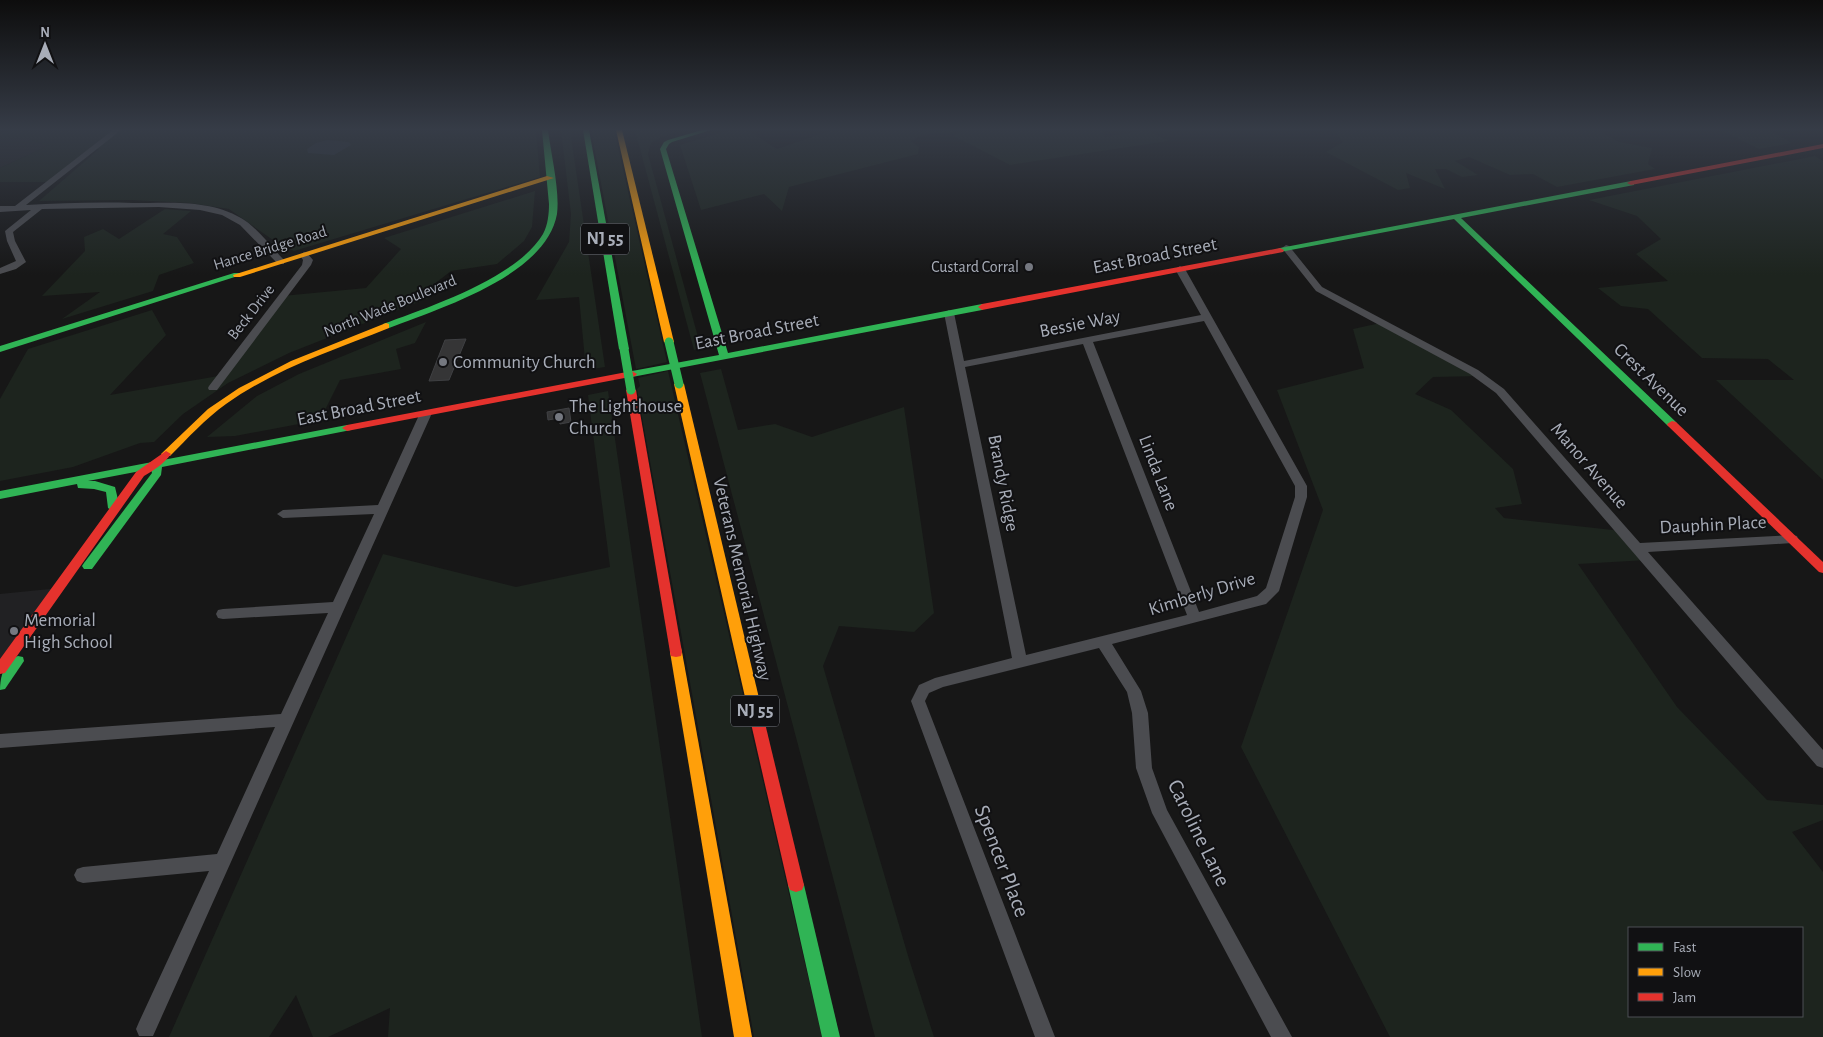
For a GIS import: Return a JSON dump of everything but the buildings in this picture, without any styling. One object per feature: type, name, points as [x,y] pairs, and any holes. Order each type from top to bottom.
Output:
[{"type":"main road","name":"Hance Bridge Road","points":[[0,349],[549,178]]},
{"type":"main road","name":"North Wade Boulevard","points":[[0,669],[140,474],[156,464],[197,422],[241,390],[299,361],[466,294],[509,270],[541,242],[550,226],[553,215],[550,178]]},
{"type":"main road","name":"NJ 55","points":[[594,178],[744,1037]]},
{"type":"main road","name":"Veterans Memorial Highway","points":[[630,178],[831,1037]]},
{"type":"main road","points":[[672,178],[724,356]]},
{"type":"main road","name":"East Broad Street","points":[[0,494],[1654,178]]},
{"type":"main road","name":"Crest Avenue","points":[[1455,216],[1823,569]]},
{"type":"main road","name":"North Wade Boulevard","points":[[0,685],[157,474],[156,464]]},
{"type":"main road","points":[[32,488],[84,485],[105,487],[111,490],[114,508]]},
{"type":"street","points":[[16,208],[54,178]]},
{"type":"street","points":[[0,209],[161,205],[186,206],[216,211],[243,223],[281,262]]},
{"type":"street","points":[[0,271],[21,262],[11,241],[9,231],[39,208]]},
{"type":"street","name":"Manor Avenue","points":[[1286,248],[1319,289],[1491,383],[1823,761]]},
{"type":"street","name":"Beck Drive","points":[[213,388],[306,265],[308,260],[304,255]]},
{"type":"street","name":"Kimberly Drive","points":[[918,701],[924,689],[940,682],[1261,600],[1272,591],[1301,497],[1301,486],[1180,269]]},
{"type":"street","name":"Brandy Ridge","points":[[949,313],[1020,661]]},
{"type":"street","name":"Bessie Way","points":[[960,365],[1207,317]]},
{"type":"street","name":"Linda Lane","points":[[1087,340],[1195,618]]},
{"type":"street","points":[[146,1028],[426,413]]},
{"type":"street","points":[[283,514],[381,509]]},
{"type":"street","name":"Dauphin Place","points":[[1637,548],[1792,539]]},
{"type":"street","points":[[223,614],[337,607]]},
{"type":"street","name":"Caroline Lane","points":[[1102,641],[1134,691],[1140,713],[1144,768],[1160,813],[1282,1037]]},
{"type":"street","name":"Spencer Place","points":[[918,701],[1045,1037]]},
{"type":"street","points":[[0,741],[286,720]]},
{"type":"street","points":[[83,874],[221,862]]},
{"type":"shaded area","points":[[0,178],[53,178],[48,182],[0,182]]},
{"type":"shaded area","points":[[65,178],[535,178],[294,251],[280,245],[229,209],[190,203],[131,200],[39,201]]},
{"type":"shaded area","points":[[567,178],[577,178],[605,367],[586,370],[579,297],[536,300],[569,242],[571,214]]},
{"type":"shaded area","points":[[600,178],[625,178],[667,362],[636,369]]},
{"type":"shaded area","points":[[648,178],[655,178],[701,348],[694,350]]},
{"type":"shaded area","points":[[691,178],[823,178],[789,187],[782,211],[764,194],[701,210]]},
{"type":"shaded area","points":[[1376,178],[1407,178],[1410,188],[1398,190]]},
{"type":"shaded area","points":[[1419,178],[1440,178],[1445,189]]},
{"type":"shaded area","points":[[1541,178],[1604,178],[1557,187]]},
{"type":"shaded area","points":[[1700,178],[1823,178],[1823,480],[1716,380],[1794,380],[1768,359],[1702,358],[1648,309],[1621,306],[1598,288],[1668,281],[1636,254],[1661,239],[1637,216],[1589,200]]},
{"type":"shaded area","points":[[535,191],[532,227],[524,241],[497,264],[451,271],[433,285],[431,297],[289,353],[228,383],[183,414],[154,442],[140,443],[73,467],[0,481],[0,399],[28,349],[152,310],[166,335],[110,395],[224,375],[282,296],[366,288],[401,249],[384,238]]},
{"type":"shaded area","points":[[165,209],[191,211],[163,234],[177,237],[194,263],[159,275],[153,291],[62,319],[100,292],[42,296],[85,251],[84,237],[103,229],[119,239]]},
{"type":"shaded area","points":[[426,322],[415,343],[396,349],[401,369],[340,380],[320,420],[235,436],[207,437],[257,396],[299,374]]},
{"type":"shaded area","points":[[1385,322],[1481,376],[1433,377],[1415,394],[1451,410],[1513,469],[1522,504],[1495,508],[1504,518],[1622,531],[1647,560],[1578,564],[1677,707],[1767,800],[1823,805],[1823,820],[1792,832],[1823,872],[1823,1037],[1390,1037],[1241,747],[1323,510],[1277,390],[1364,368],[1353,329]]},
{"type":"shaded area","points":[[721,369],[738,430],[775,424],[812,437],[904,407],[934,613],[914,632],[839,626],[823,666],[909,959],[934,1037],[875,1037],[700,373]]},
{"type":"shaded area","points":[[668,371],[822,1037],[754,1037],[637,389],[640,386],[638,378]]},
{"type":"shaded area","points":[[608,391],[702,1037],[388,1037],[390,1008],[328,1037],[313,1037],[296,995],[269,1037],[169,1037],[383,554],[516,587],[610,567],[588,395]]},
{"type":"shaded area","name":"Memorial High School","points":[[60,588],[0,669],[0,594]]},
{"type":"traffic: fast","points":[[386,326],[457,298],[485,284],[511,269],[532,252],[547,233],[553,213],[550,178]]},
{"type":"traffic: fast","points":[[594,178],[624,349]]},
{"type":"traffic: fast","points":[[672,178],[724,356]]},
{"type":"traffic: fast","points":[[1280,250],[1631,183]]},
{"type":"traffic: fast","points":[[1455,216],[1672,424]]},
{"type":"traffic: fast","points":[[0,349],[237,275]]},
{"type":"traffic: fast","points":[[632,374],[982,307]]},
{"type":"traffic: fast","points":[[669,342],[679,384]]},
{"type":"traffic: fast","points":[[624,349],[631,390]]},
{"type":"traffic: fast","points":[[0,495],[347,428]]},
{"type":"traffic: fast","points":[[88,566],[157,473],[156,464]]},
{"type":"traffic: fast","points":[[82,485],[95,485],[111,490],[114,508]]},
{"type":"traffic: fast","points":[[0,685],[18,661]]},
{"type":"traffic: fast","points":[[796,885],[831,1037]]},
{"type":"traffic: slow","points":[[237,275],[549,178]]},
{"type":"traffic: slow","points":[[630,178],[669,342]]},
{"type":"traffic: slow","points":[[166,454],[211,411],[231,396],[294,363],[386,326]]},
{"type":"traffic: slow","points":[[679,384],[757,719]]},
{"type":"traffic: slow","points":[[676,652],[743,1037]]},
{"type":"traffic: jam","points":[[1631,183],[1655,178]]},
{"type":"traffic: jam","points":[[982,307],[1280,250]]},
{"type":"traffic: jam","points":[[347,428],[632,374]]},
{"type":"traffic: jam","points":[[631,390],[676,652]]},
{"type":"traffic: jam","points":[[1672,424],[1823,569]]},
{"type":"traffic: jam","points":[[0,669],[140,474],[156,464],[166,454]]},
{"type":"traffic: jam","points":[[757,719],[796,885]]},
{"type":"place","name":"Custard Corral","points":[[1029,267]]},
{"type":"place","name":"Community Church","points":[[443,362]]},
{"type":"place","name":"The Lighthouse Church","points":[[559,417]]},
{"type":"place","name":"Memorial High School","points":[[14,631]]}]
